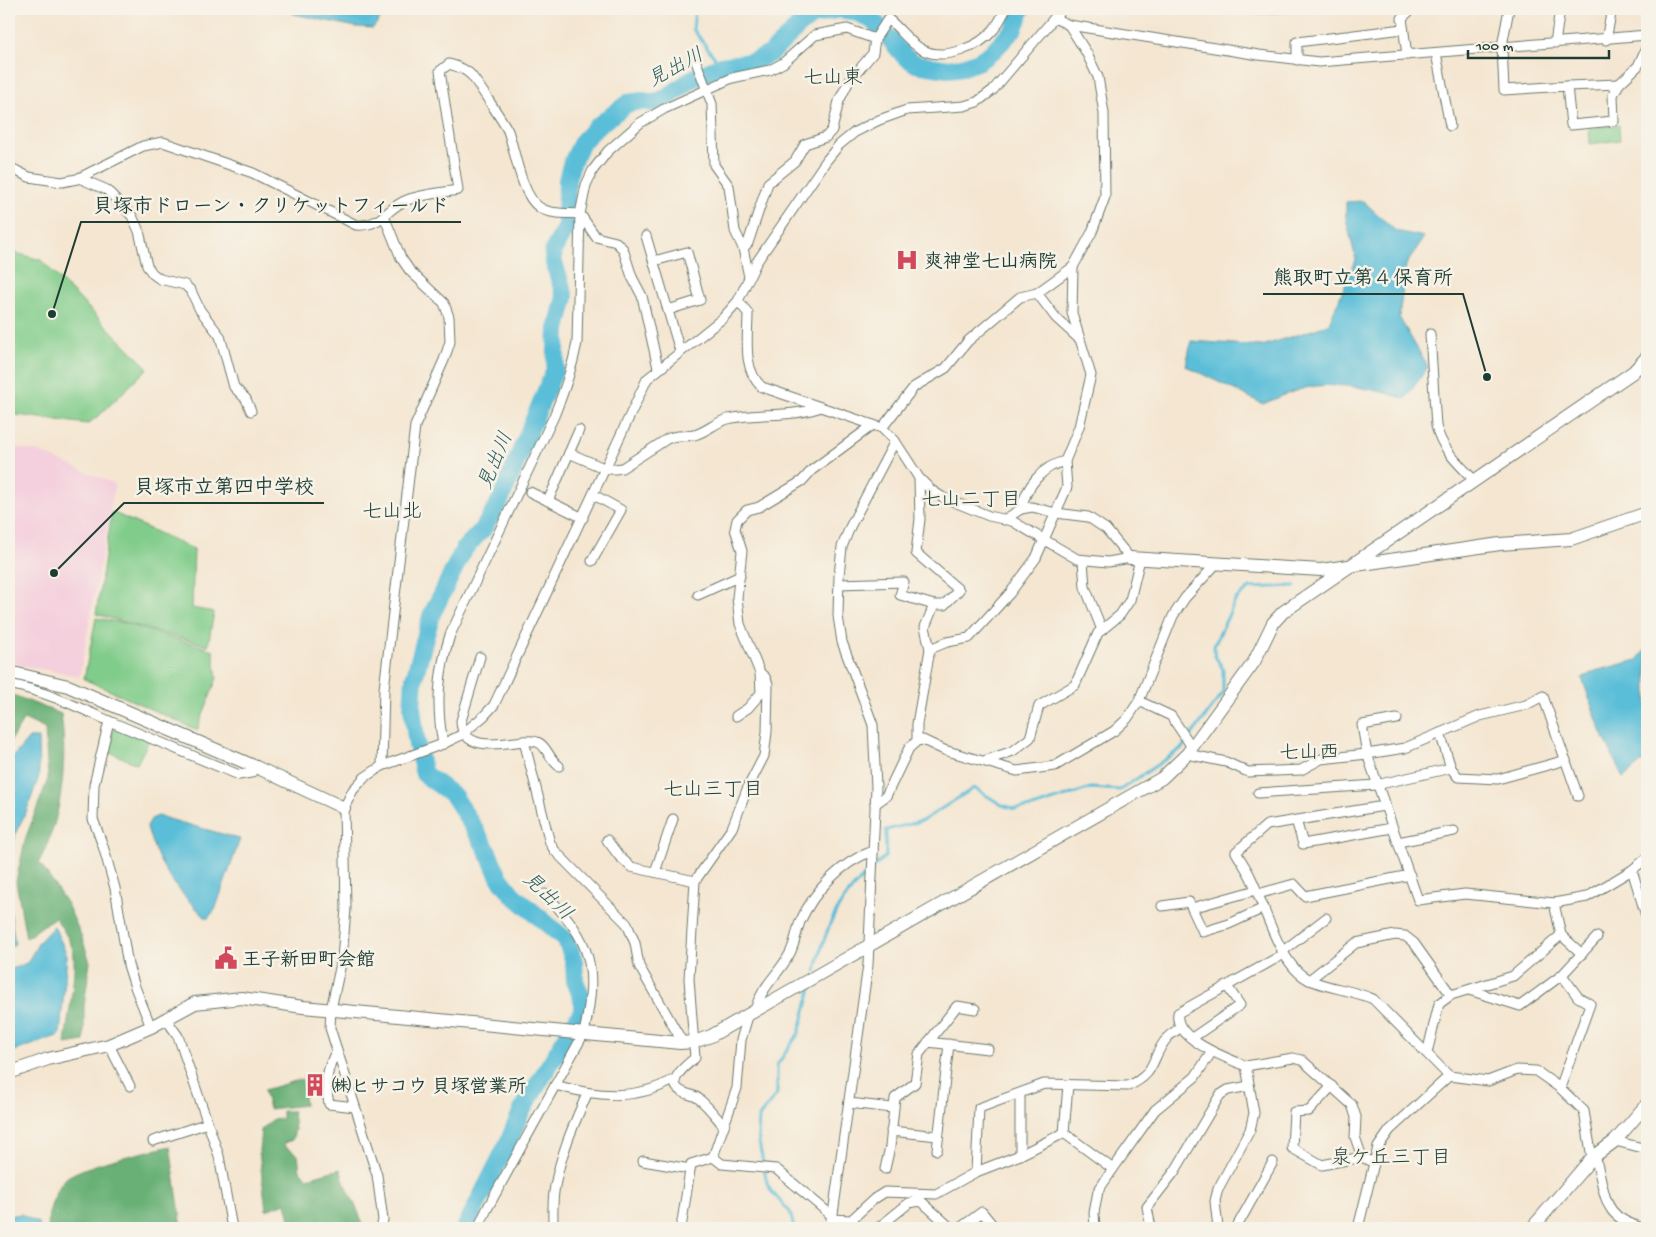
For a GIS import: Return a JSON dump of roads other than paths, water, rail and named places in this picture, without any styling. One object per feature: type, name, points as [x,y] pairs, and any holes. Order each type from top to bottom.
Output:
[{"type":"street","points":[[743,248],[748,243],[768,183],[795,161],[805,144],[828,134],[832,130],[839,101],[848,83],[873,53],[875,39],[888,19],[924,51],[949,53],[974,45],[994,31],[1006,9]]},
{"type":"street","points":[[381,1228],[383,1220],[378,1175],[330,1028],[331,1009],[342,960],[346,908],[344,808],[353,790],[365,777],[382,766],[443,744],[464,732],[494,705],[606,469],[638,393],[646,379],[723,318],[738,301],[749,277],[826,161],[839,145],[855,132],[878,120],[907,110],[964,106],[977,102],[993,90],[1062,9]]},
{"type":"street","points":[[1407,54],[1402,18],[1412,9]]},
{"type":"street","points":[[1509,9],[1502,46],[1504,90],[1618,84]]},
{"type":"street","points":[[1555,43],[1560,9]]},
{"type":"street","points":[[1606,40],[1612,9]]},
{"type":"street","points":[[1054,18],[1069,25],[1319,62],[1502,46],[1606,40],[1647,35]]},
{"type":"street","points":[[882,428],[914,387],[946,368],[968,341],[1020,298],[1037,293],[1073,267],[1092,232],[1105,197],[1104,113],[1098,77],[1086,52],[1069,25]]},
{"type":"street","points":[[443,744],[438,716],[438,687],[441,667],[450,635],[554,416],[566,389],[573,364],[577,343],[580,214],[586,185],[593,170],[608,151],[640,123],[664,109],[732,78],[770,70],[794,55],[815,35],[847,29],[875,39]]},
{"type":"street","points":[[1297,60],[1297,42],[1404,29]]},
{"type":"street","points":[[1568,86],[1571,125],[1614,121],[1613,95],[1618,84],[1638,66],[1647,46]]},
{"type":"street","points":[[1436,53],[1450,126]]},
{"type":"street","points":[[695,59],[712,104],[714,165],[729,186],[735,230],[743,248],[749,277]]},
{"type":"street","points":[[9,167],[29,177],[62,182],[80,178],[143,146],[163,142],[254,173],[356,225],[374,223],[408,199],[458,190],[440,78],[440,71],[449,64],[471,74],[507,129],[516,160],[531,199],[538,207],[550,212],[580,214]]},
{"type":"street","points":[[828,134],[839,145]]},
{"type":"street","points":[[80,178],[107,190],[132,216],[139,231],[147,266],[153,274],[160,278],[186,285],[192,291],[200,310],[220,336],[234,387],[246,399],[251,411]]},
{"type":"street","points":[[580,214],[596,237],[616,242],[623,249],[632,277],[642,296],[658,368]]},
{"type":"street","points":[[382,766],[384,689],[415,426],[450,342],[449,317],[444,303],[410,271],[401,258],[384,216]]},
{"type":"street","points":[[646,236],[680,351]]},
{"type":"street","points":[[654,261],[687,252],[700,300],[668,310]]},
{"type":"street","points":[[930,650],[947,642],[969,638],[1010,593],[1036,558],[1067,488],[1065,461],[1079,427],[1092,375],[1078,338],[1072,313],[1073,267]]},
{"type":"street","points":[[1037,293],[1056,318],[1078,338]]},
{"type":"street","points":[[738,301],[748,313],[748,366],[754,381],[762,387],[882,428],[895,441],[919,478],[931,490],[942,497],[989,516],[1012,522],[1083,561],[1108,562],[1135,559],[1321,570],[1500,544],[1571,539],[1647,513]]},
{"type":"street","points":[[1430,334],[1436,426],[1440,440],[1445,450],[1475,481]]},
{"type":"street","points":[[9,1073],[48,1059],[109,1045],[151,1027],[195,1003],[229,998],[303,1007],[689,1042],[711,1036],[1162,778],[1189,750],[1254,662],[1273,624],[1283,612],[1633,372],[1647,357]]},
{"type":"street","points":[[569,453],[606,469],[622,468],[675,435],[692,436],[717,422],[730,418],[803,413],[820,407]]},
{"type":"street","points":[[736,716],[760,693],[760,673],[740,624],[737,598],[742,551],[735,529],[738,520],[747,510],[759,507],[802,480],[812,470],[872,425]]},
{"type":"street","points":[[548,501],[578,430]]},
{"type":"street","points":[[831,1228],[869,944],[875,804],[873,725],[842,642],[838,616],[838,584],[842,547],[895,441]]},
{"type":"street","points":[[1020,509],[1024,497],[1044,471],[1054,463],[1065,461]]},
{"type":"street","points":[[838,584],[904,582],[900,595],[934,605],[944,605],[959,590],[916,554],[920,519],[919,478]]},
{"type":"street","points":[[530,492],[582,518]]},
{"type":"street","points":[[592,561],[621,510],[594,494]]},
{"type":"street","points":[[1004,520],[1020,509],[1032,507],[1056,513],[1088,517],[1098,521],[1135,559]]},
{"type":"street","points":[[983,762],[1013,751],[1030,738],[1039,706],[1075,685],[1092,644],[1102,630],[1120,614],[1130,600],[1135,559]]},
{"type":"street","points":[[1083,561],[1085,587],[1102,630]]},
{"type":"street","points":[[875,804],[886,796],[909,748],[917,741],[923,740],[944,750],[1018,771],[1055,766],[1114,732],[1127,719],[1139,701],[1173,616],[1185,598],[1216,564]]},
{"type":"street","points":[[698,595],[740,576]]},
{"type":"street","points":[[917,741],[917,724],[930,650],[925,627],[934,605]]},
{"type":"street","points":[[480,657],[461,721],[461,729],[479,744],[534,740],[541,743],[559,766]]},
{"type":"street","points":[[9,672],[68,686],[256,767],[344,808]]},
{"type":"street","points":[[689,1042],[689,979],[695,881],[732,828],[748,787],[764,756],[767,732],[768,684],[766,676],[760,673]]},
{"type":"street","points":[[9,684],[65,700],[109,721],[239,775],[251,773],[256,767]]},
{"type":"street","points":[[1139,701],[1171,716],[1189,750],[1226,762],[1248,772],[1300,770],[1321,759],[1405,748],[1480,716],[1526,704],[1543,696],[1578,796]]},
{"type":"street","points":[[1398,719],[1362,725],[1367,754],[1376,785],[1418,900],[1465,894],[1554,903],[1587,897],[1632,870],[1647,858]]},
{"type":"street","points":[[109,721],[94,785],[93,820],[103,846],[115,888],[132,980],[151,1027]]},
{"type":"street","points":[[1440,733],[1450,768],[1458,777],[1498,779],[1566,760]]},
{"type":"street","points":[[524,741],[550,843],[555,851],[627,924],[635,943],[639,966],[689,1042],[695,1058],[679,1071],[675,1079],[657,1089],[642,1092],[608,1095],[587,1094],[555,1084]]},
{"type":"street","points":[[1258,793],[1376,785],[1450,768]]},
{"type":"street","points":[[1384,806],[1267,825],[1236,852],[1257,892],[1284,953],[1295,970],[1309,980],[1361,994],[1373,1000],[1449,1076],[1488,1081],[1517,1070],[1536,1071],[1560,1088],[1584,1111],[1592,1158],[1597,1164],[1610,1211],[1617,1218],[1643,1228]]},
{"type":"street","points":[[654,872],[673,819]]},
{"type":"street","points":[[1296,820],[1303,844],[1392,828]]},
{"type":"street","points":[[1398,842],[1454,831]]},
{"type":"street","points":[[607,840],[630,867],[695,881]]},
{"type":"street","points":[[713,1157],[738,1088],[741,1040],[758,998],[769,980],[791,952],[806,908],[823,884],[865,854],[873,851]]},
{"type":"street","points":[[1632,870],[1647,918]]},
{"type":"street","points":[[1192,908],[1294,884],[1304,896],[1410,875]]},
{"type":"street","points":[[478,1228],[584,1033],[593,985],[592,973],[584,944],[567,916],[545,894]]},
{"type":"street","points":[[1162,906],[1190,902],[1203,932],[1229,924],[1264,908]]},
{"type":"street","points":[[1554,903],[1561,936],[1582,954]]},
{"type":"street","points":[[1326,918],[1284,953],[1178,1013],[1177,1020],[1180,1028],[1211,1053],[1246,1066],[1293,1058],[1302,1060],[1352,1105],[1356,1117],[1355,1137],[1362,1157]]},
{"type":"street","points":[[1309,980],[1356,943],[1395,935],[1405,936],[1414,943],[1451,995]]},
{"type":"street","points":[[1427,1053],[1439,1004],[1451,995],[1513,976],[1561,936]]},
{"type":"street","points":[[1468,990],[1520,1006],[1562,975],[1597,937]]},
{"type":"street","points":[[1560,1088],[1590,1004],[1578,997],[1562,975]]},
{"type":"street","points":[[1192,1038],[1240,1005],[1227,986]]},
{"type":"street","points":[[885,1170],[890,1147],[892,1108],[895,1098],[915,1083],[919,1054],[957,1006],[975,1009]]},
{"type":"street","points":[[166,1019],[178,1036],[219,1156],[232,1228]]},
{"type":"street","points":[[976,1172],[979,1108],[1044,1084],[1128,1086],[1141,1081],[1148,1074],[1168,1038],[1180,1028]]},
{"type":"street","points":[[928,1042],[988,1049]]},
{"type":"street","points":[[937,1150],[949,1044]]},
{"type":"street","points":[[109,1045],[130,1086]]},
{"type":"street","points":[[337,1050],[328,1064],[326,1074],[326,1089],[330,1104],[355,1107]]},
{"type":"street","points":[[1095,1228],[1094,1213],[1098,1191],[1155,1110],[1195,1077],[1211,1053]]},
{"type":"street","points":[[1218,1228],[1215,1201],[1218,1189],[1250,1130],[1254,1113],[1246,1066]]},
{"type":"street","points":[[1357,1228],[1378,1147],[1390,1130],[1449,1076]]},
{"type":"street","points":[[675,1079],[676,1086],[682,1092],[698,1097],[724,1126]]},
{"type":"street","points":[[1064,1133],[1068,1084]]},
{"type":"street","points":[[1151,1228],[1147,1207],[1175,1171],[1220,1095],[1228,1090],[1249,1086]]},
{"type":"street","points":[[1332,1086],[1308,1111],[1294,1112],[1292,1148],[1322,1166],[1362,1157],[1374,1163]]},
{"type":"street","points":[[1020,1093],[1020,1155]]},
{"type":"street","points":[[553,1228],[555,1188],[562,1160],[587,1094]]},
{"type":"street","points":[[849,1103],[892,1108]]},
{"type":"street","points":[[1532,1228],[1592,1158],[1616,1141],[1647,1104]]},
{"type":"street","points":[[152,1141],[208,1123]]},
{"type":"street","points":[[891,1130],[938,1136]]},
{"type":"street","points":[[713,1157],[722,1164],[776,1169],[831,1217],[851,1220],[874,1199],[885,1192],[936,1194],[976,1172],[1020,1155],[1064,1133]]},
{"type":"street","points":[[1064,1133],[1113,1169]]},
{"type":"street","points":[[1616,1141],[1647,1149]]},
{"type":"street","points":[[681,1228],[691,1164],[713,1157]]},
{"type":"street","points":[[643,1160],[690,1169]]},
{"type":"street","points":[[1236,1228],[1273,1162]]},
{"type":"street","points":[[884,1226],[909,1203],[920,1201],[951,1228]]},
{"type":"street","points":[[960,1228],[982,1212],[995,1228]]},
{"type":"water","points":[[288,9],[386,9],[373,28],[356,27],[294,14]]},
{"type":"water","points":[[1252,9],[1320,9],[1259,14]]},
{"type":"water","points":[[1363,201],[1396,231],[1424,237],[1406,265],[1399,317],[1428,367],[1405,399],[1358,387],[1333,385],[1298,390],[1263,404],[1186,366],[1191,341],[1262,346],[1328,325],[1356,260],[1346,218],[1346,202]]},
{"type":"water","points":[[1647,648],[1647,758],[1623,778],[1599,726],[1582,678],[1595,671],[1637,660]]},
{"type":"water","points":[[29,738],[38,738],[39,776],[27,810],[16,832],[9,868],[9,762]]},
{"type":"water","points":[[158,816],[240,839],[215,910],[207,919],[186,898],[170,878],[157,855],[147,827],[151,819]]},
{"type":"water","points":[[9,903],[15,944],[9,948]]},
{"type":"water","points":[[54,926],[67,955],[60,1035],[9,1053],[9,970],[27,963],[39,942]]},
{"type":"water","points":[[21,1214],[38,1223],[39,1228],[9,1228],[9,1216]]},
{"type":"waterway","points":[[695,9],[693,29],[721,66]]},
{"type":"waterway","name":"見出川","points":[[465,1228],[507,1145],[521,1112],[582,1011],[582,998],[575,981],[574,961],[566,940],[512,894],[499,877],[486,848],[454,796],[424,774],[417,745],[412,708],[414,679],[431,616],[464,549],[483,529],[500,501],[555,369],[557,329],[565,297],[554,263],[553,251],[566,227],[567,180],[571,165],[582,142],[596,127],[628,103],[642,101],[654,103],[668,97],[692,79],[721,66],[751,62],[770,54],[812,16],[839,9],[852,11],[869,18],[877,24],[904,56],[916,64],[948,69],[963,67],[979,61],[991,53],[1013,30],[1022,9]]},
{"type":"waterway","points":[[816,971],[826,935],[839,906],[859,881],[886,856],[886,830],[922,821],[974,788],[1002,805],[1015,809],[1033,807],[1091,788],[1120,790],[1182,748],[1223,693],[1223,669],[1215,656],[1214,646],[1236,599],[1250,588],[1295,586]]},
{"type":"waterway","points":[[794,1228],[790,1212],[771,1191],[767,1183],[758,1137],[759,1117],[777,1094],[777,1065],[799,1033],[813,982]]},
{"type":"place","name":"爽神堂七山病院","points":[[907,260]]},
{"type":"place","name":"貝塚市ドローン・クリケットフィールド","points":[[52,314]]},
{"type":"place","name":"熊取町立第４保育所","points":[[1487,377]]},
{"type":"place","name":"貝塚市立第四中学校","points":[[54,573]]},
{"type":"place","name":"王子新田町会館","points":[[226,958]]},
{"type":"place","name":"㈱ヒサコウ 貝塚営業所","points":[[315,1085]]},
{"type":"district","name":"七山東","points":[[833,76]]},
{"type":"district","name":"七山二丁目","points":[[971,498]]},
{"type":"district","name":"七山北","points":[[392,510]]},
{"type":"district","name":"七山西","points":[[1309,751]]},
{"type":"district","name":"七山三丁目","points":[[713,788]]},
{"type":"district","name":"泉ケ丘三丁目","points":[[1391,1156]]}]
